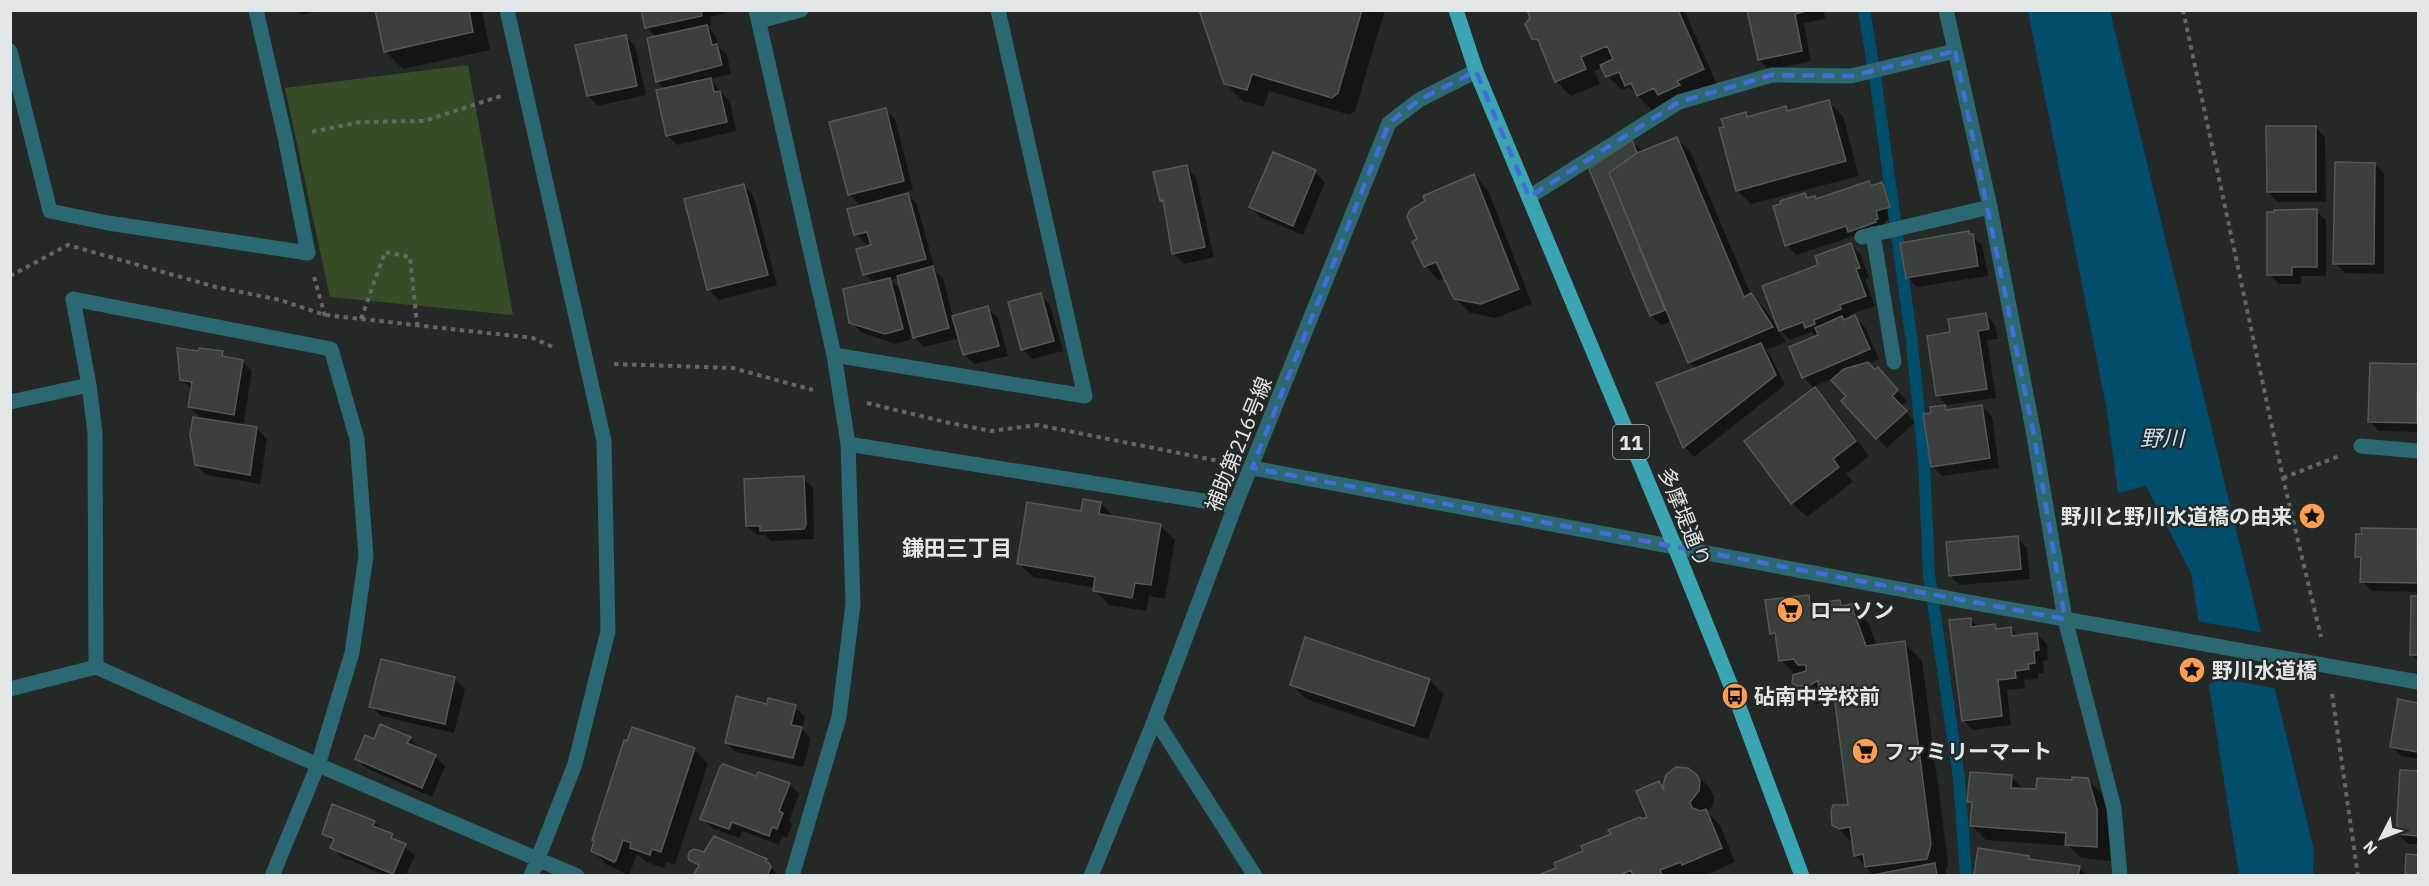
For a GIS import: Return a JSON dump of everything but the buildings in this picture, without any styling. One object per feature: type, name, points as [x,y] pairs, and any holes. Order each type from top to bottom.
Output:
[{"type":"main road","name":"多摩堤通り","points":[[1456,10],[1476,71],[1735,696],[1802,876]]},
{"type":"street","points":[[10,51],[50,211],[308,253],[256,10]]},
{"type":"street","points":[[507,10],[604,441],[608,631],[575,764],[531,876]]},
{"type":"street","points":[[792,876],[839,717],[854,604],[848,444],[842,397],[757,16],[801,10]]},
{"type":"street","points":[[834,355],[1085,396],[998,10]]},
{"type":"street","points":[[1946,10],[1990,207],[2033,430],[2065,619],[2114,808],[2120,876]]},
{"type":"street","points":[[1529,198],[1678,102],[1772,75],[1851,76],[1955,51]]},
{"type":"street","name":"補助第216号線","points":[[1091,876],[1155,719],[1235,506],[1389,123],[1419,100],[1476,71]]},
{"type":"street","points":[[1894,362],[1870,235],[1990,207]]},
{"type":"street","points":[[96,667],[95,432],[73,299],[331,349],[357,438],[366,556],[352,652],[318,765],[272,876]]},
{"type":"street","points":[[10,402],[89,385]]},
{"type":"street","points":[[848,444],[1235,506]]},
{"type":"street","points":[[2361,446],[2418,451]]},
{"type":"street","points":[[1252,468],[1958,600],[2418,682]]},
{"type":"street","points":[[10,689],[96,667],[577,876]]},
{"type":"street","points":[[1155,719],[1254,876]]},
{"type":"path","points":[[2183,10],[2283,478],[2328,666],[2358,876]]},
{"type":"path","points":[[285,137],[360,122],[424,121],[524,88]]},
{"type":"path","points":[[10,276],[68,245],[216,287],[280,300],[325,315],[533,338],[587,363],[733,368],[842,397],[991,431],[1038,425],[1252,468]]},
{"type":"path","points":[[361,319],[385,252],[410,257],[417,324]]},
{"type":"path","points":[[308,253],[325,315],[331,349]]},
{"type":"path","points":[[2283,478],[2316,467]]},
{"type":"highlighted area","points":[[1955,51],[2033,430],[2065,619],[1252,468],[1389,123],[1419,100],[1476,71],[1529,197],[1679,102],[1772,75],[1851,76]]},
{"type":"green space","points":[[468,65],[513,315],[330,297],[285,88]]},
{"type":"water","name":"野川","points":[[2028,11],[2110,11],[2314,850],[2313,875],[2239,875],[2191,573],[2146,486],[2118,493],[2107,411]]},
{"type":"pier","points":[[2196,621],[2265,633],[2278,689],[2219,678],[2206,687]]},
{"type":"waterway","points":[[1864,10],[1912,343],[1924,461],[1929,575],[1959,778],[1966,876]]},
{"type":"place","name":"野川と野川水道橋の由来","points":[[2312,516]]},
{"type":"place","name":"ローソン","points":[[1790,610]]},
{"type":"place","name":"野川水道橋","points":[[2192,670]]},
{"type":"place","name":"砧南中学校前","points":[[1735,696]]},
{"type":"place","name":"ファミリーマート","points":[[1865,751]]},
{"type":"district","name":"鎌田三丁目","points":[[957,547]]}]
